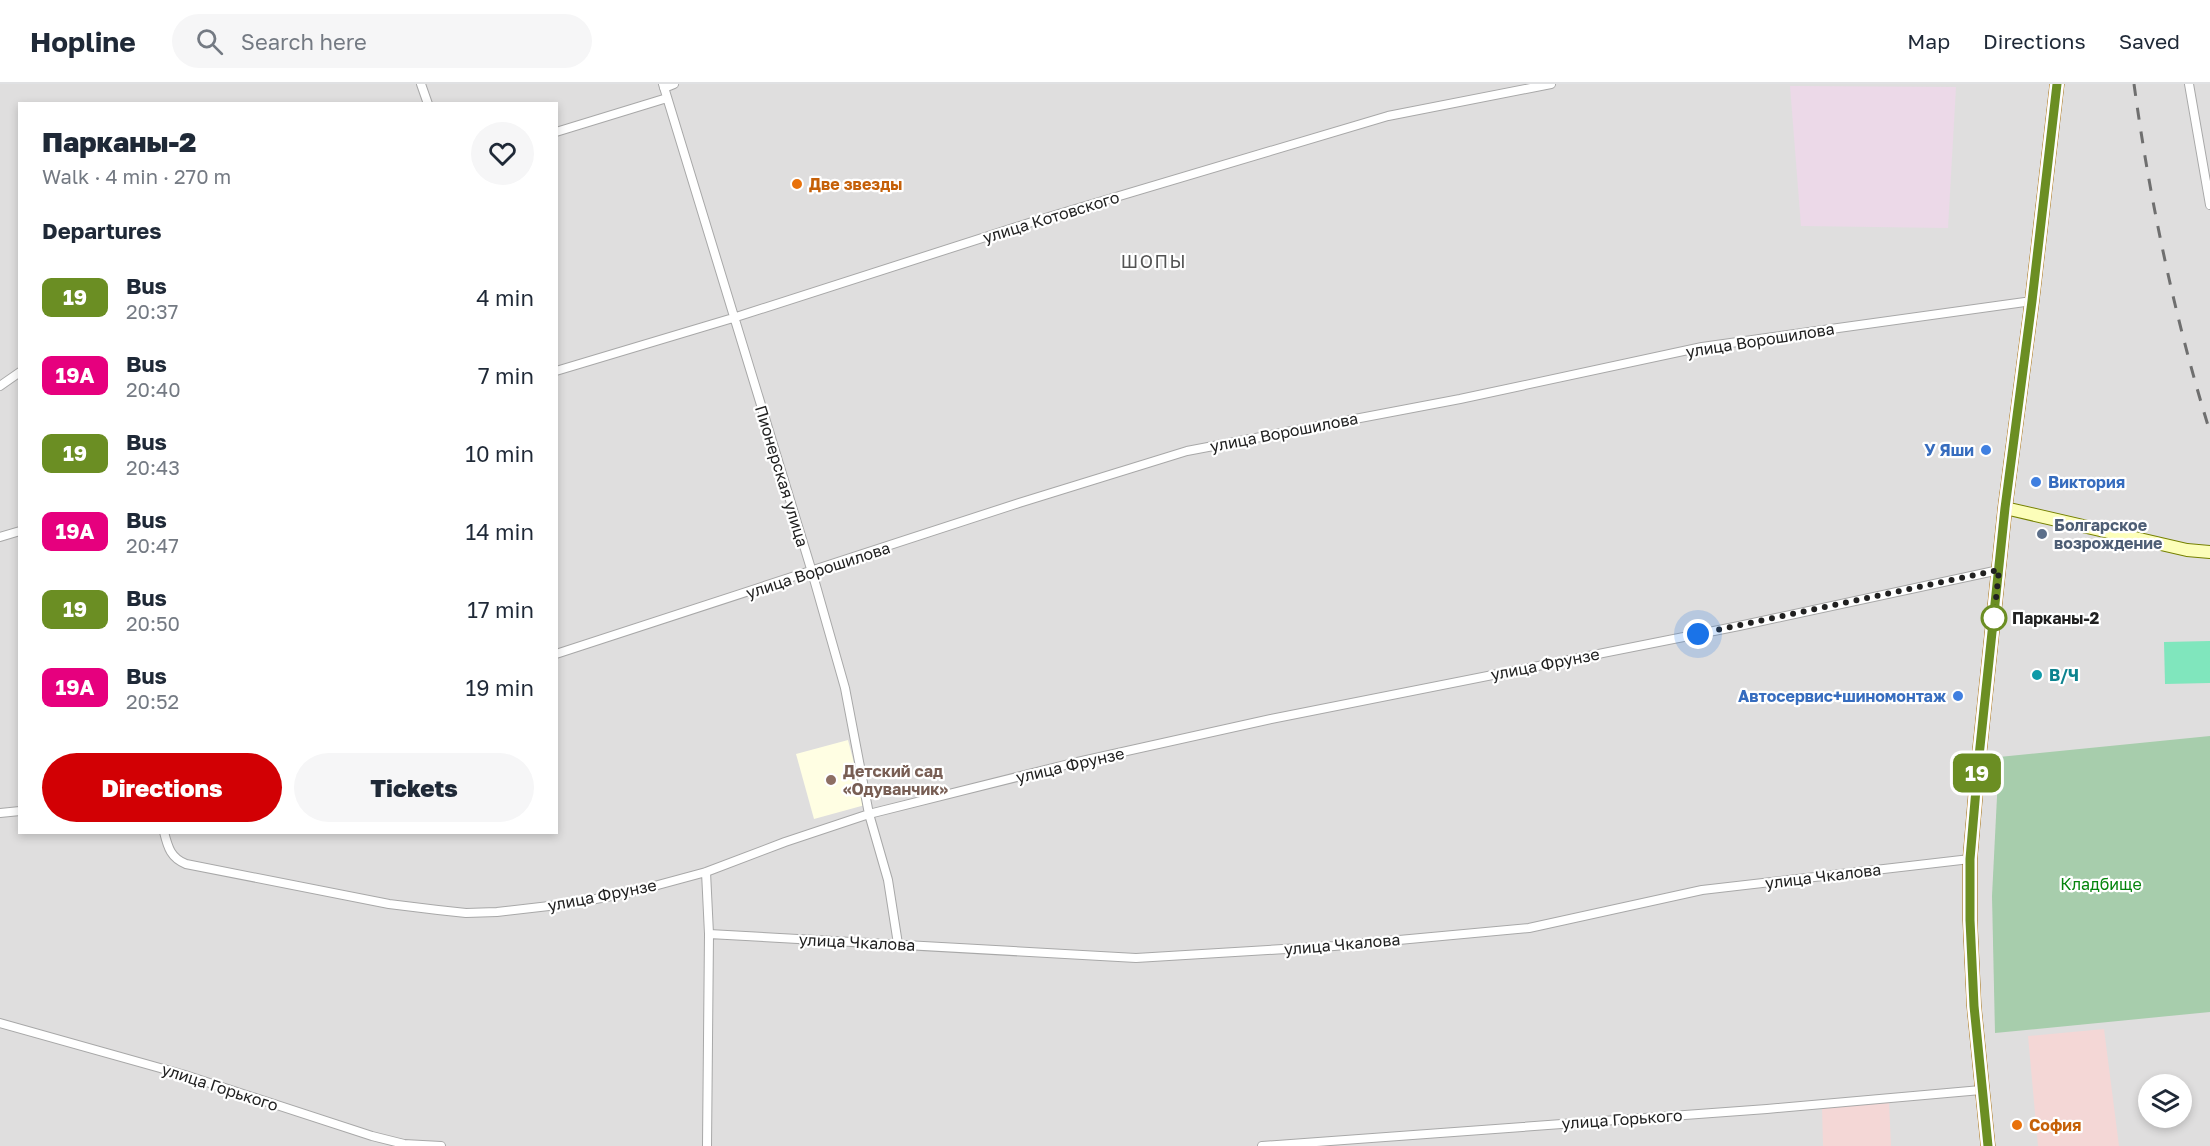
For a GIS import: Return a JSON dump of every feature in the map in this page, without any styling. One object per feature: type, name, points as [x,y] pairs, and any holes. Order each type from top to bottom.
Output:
[{"type":"main road","points":[[1988,1146],[1973,985],[1970,859],[2005,508],[2057,84]]},
{"type":"main road","points":[[2005,508],[2187,550],[2210,552]]},
{"type":"street","points":[[421,84],[427,102]]},
{"type":"street","points":[[664,86],[674,84]]},
{"type":"street","name":"улица Котовского","points":[[558,370],[733,318],[1032,222],[1388,116],[1551,84]]},
{"type":"street","points":[[2189,84],[2210,205]]},
{"type":"street","name":"Пионерская улица","points":[[664,86],[845,688],[869,814],[888,880],[898,944]]},
{"type":"street","points":[[558,131],[667,98]]},
{"type":"street","name":"улица Ворошилова","points":[[558,653],[1019,503],[1187,451],[1460,399],[1702,347],[2032,301]]},
{"type":"street","points":[[0,386],[18,373]]},
{"type":"street","points":[[0,537],[18,532]]},
{"type":"street","name":"улица Фрунзе","points":[[165,834],[173,858],[186,864],[389,904],[466,913],[497,912],[575,903],[632,892],[706,872],[869,814],[1073,763],[1271,719],[1739,626],[1999,570]]},
{"type":"street","points":[[0,813],[18,810]]},
{"type":"street","name":"улица Чкалова","points":[[709,934],[1136,958],[1334,946],[1529,928],[1702,890],[1970,859]]},
{"type":"street","points":[[706,872],[709,934],[706,1146]]},
{"type":"street","name":"улица Горького","points":[[0,1023],[185,1075],[372,1136],[404,1144],[441,1146]]},
{"type":"street","name":"улица Горького","points":[[1262,1146],[1981,1090]]},
{"type":"shaded area","points":[[0,84],[2210,84],[2210,1146],[0,1146]]},
{"type":"shaded area","points":[[1790,86],[1956,87],[1948,228],[1801,226]]},
{"type":"shaded area","name":"Детский сад «Одуванчик»","points":[[848,740],[865,805],[814,819],[796,754]]},
{"type":"shaded area","points":[[2104,1029],[2119,1146],[2038,1146],[2028,1036]]},
{"type":"shaded area","points":[[1889,1102],[1891,1146],[1823,1146],[1822,1107]]},
{"type":"green space","points":[[2210,641],[2210,683],[2165,684],[2164,642]]},
{"type":"green space","name":"Кладбище","points":[[2210,736],[2210,1012],[1995,1033],[1992,896],[1999,757]]},
{"type":"railway","points":[[2134,84],[2165,260],[2210,432]]},
{"type":"bus line","name":"19","points":[[1988,1146],[1976,1039],[1970,920],[1970,859],[2005,508],[2057,84]]},
{"type":"place","name":"Две звезды","points":[[797,184]]},
{"type":"place","name":"У Яши","points":[[1986,450]]},
{"type":"place","name":"Виктория","points":[[2036,482]]},
{"type":"place","name":"Болгарское возрождение","points":[[2042,534]]},
{"type":"place","name":"Парканы-2","points":[[1994,618]]},
{"type":"place","name":"В/Ч","points":[[2037,675]]},
{"type":"place","name":"Автосервис+шиномонтаж","points":[[1958,696]]},
{"type":"place","name":"Детский сад «Одуванчик»","points":[[831,780]]},
{"type":"place","name":"София","points":[[2017,1125]]},
{"type":"district","name":"ШОПЫ","points":[[1154,261]]},
{"type":"route","points":[[1698,634],[1999,570],[1994,618]]}]
